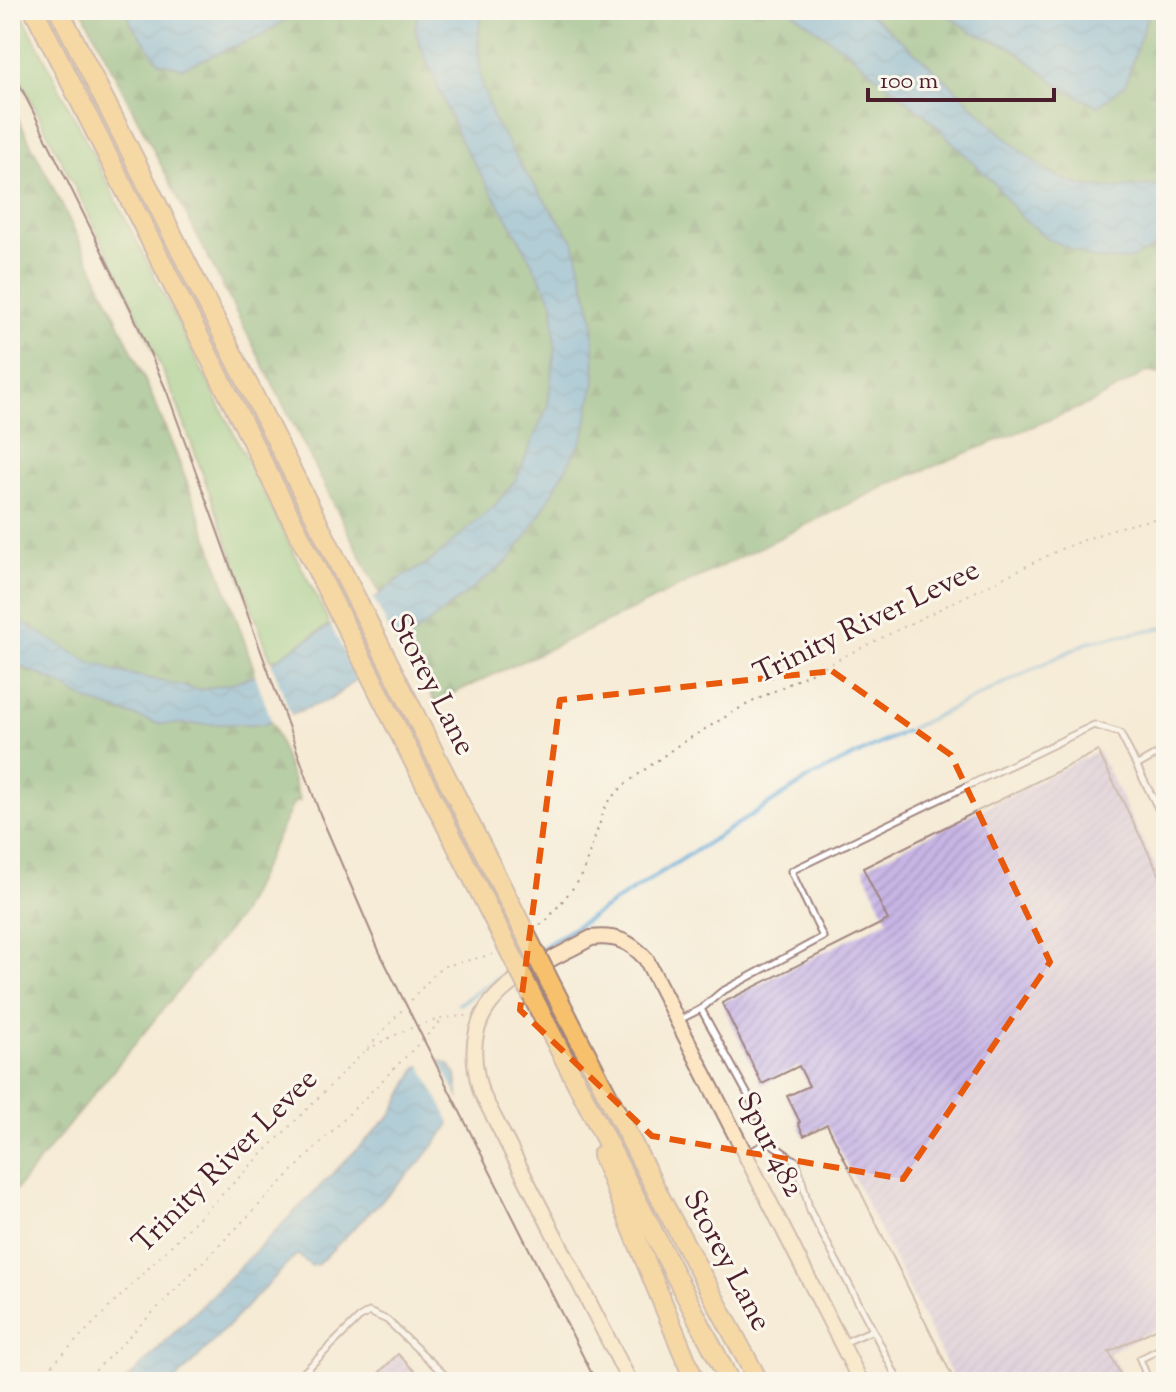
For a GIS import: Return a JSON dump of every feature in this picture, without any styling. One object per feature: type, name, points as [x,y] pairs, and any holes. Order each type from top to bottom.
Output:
[{"type":"highway","name":"Storey Lane","points":[[34,10],[730,1382]]},
{"type":"highway","name":"Storey Lane","points":[[59,10],[566,1014],[759,1382]]},
{"type":"highway","points":[[576,1081],[619,1200],[695,1382]]},
{"type":"main road","name":"Spur 482","points":[[483,1017],[509,982],[591,938],[622,939],[635,946],[646,959],[861,1382]]},
{"type":"main road","points":[[483,1017],[474,1035],[472,1053],[481,1092],[630,1382]]},
{"type":"lane","points":[[677,1021],[701,1009],[721,992],[823,937],[791,871],[1094,725],[1120,733],[1166,824]]},
{"type":"lane","points":[[1138,765],[1166,749]]},
{"type":"lane","points":[[701,1009],[755,1108],[769,1142],[797,1162],[810,1211],[899,1382]]},
{"type":"lane","points":[[745,1154],[769,1142]]},
{"type":"lane","points":[[294,1382],[359,1318],[369,1312],[387,1320],[452,1382]]},
{"type":"lane","points":[[842,1344],[873,1330]]},
{"type":"lane","points":[[1149,1382],[1140,1359],[1166,1346]]},
{"type":"path","name":"Trinity River Levee","points":[[536,927],[547,920],[581,878],[606,805],[624,785],[677,746],[740,708],[1063,548],[1116,528],[1166,516]]},
{"type":"path","name":"Trinity River Levee","points":[[35,1382],[364,1052],[441,967],[492,955],[503,948]]},
{"type":"path","points":[[364,1052],[397,1033],[450,1016],[483,1017]]},
{"type":"path","points":[[84,1382],[444,1018]]},
{"type":"highlighted area","points":[[832,671],[951,755],[1050,962],[903,1179],[652,1136],[520,1010],[560,700]]},
{"type":"green space","points":[[10,10],[20,10],[330,624],[278,658],[271,660],[176,401],[128,293],[10,58]]},
{"type":"green space","points":[[82,10],[127,10],[131,23],[261,36],[300,10],[941,10],[972,32],[1011,47],[1065,90],[1125,85],[1149,10],[1166,10],[1166,375],[1147,372],[1091,403],[892,483],[435,702]]},
{"type":"green space","points":[[10,102],[104,292],[177,456],[300,801],[294,802],[240,915],[10,1197]]},
{"type":"water","points":[[127,10],[300,10],[261,36],[182,68],[159,62],[131,23]]},
{"type":"water","points":[[419,10],[485,10],[480,23],[478,46],[481,80],[494,120],[525,172],[574,242],[593,318],[595,381],[583,438],[531,530],[508,561],[331,699],[265,724],[159,724],[89,701],[54,681],[10,662],[10,612],[93,664],[111,670],[200,690],[259,674],[278,658],[379,595],[397,580],[430,562],[495,505],[516,480],[548,405],[555,347],[553,302],[511,224],[461,142],[420,45],[415,28]]},
{"type":"water","points":[[790,10],[865,10],[927,63],[1017,148],[1065,180],[1101,188],[1166,184],[1166,243],[1159,243],[1128,260],[1094,259],[1048,239],[1021,217],[994,183],[927,117]]},
{"type":"water","points":[[941,10],[1149,10],[1125,85],[1098,106],[1065,90],[1011,47],[972,32]]},
{"type":"water","points":[[438,1060],[449,1064],[456,1075],[459,1103],[449,1126],[422,1160],[318,1264],[311,1266],[297,1254],[174,1382],[125,1382],[392,1114],[417,1067]]},
{"type":"pier","points":[[372,595],[399,651],[359,682],[329,622]]},
{"type":"pier","points":[[270,659],[292,718],[273,725],[254,671]]},
{"type":"pier","points":[[437,1056],[462,1105],[453,1128],[419,1061]]},
{"type":"building","points":[[1098,751],[1166,888],[1166,1324],[1109,1352],[1122,1377],[1112,1382],[955,1382],[827,1124],[804,1136],[787,1096],[809,1086],[799,1066],[762,1084],[722,1003],[888,920],[863,868]]},
{"type":"building","points":[[398,1354],[425,1382],[370,1382]]},
{"type":"waterway","points":[[539,950],[813,776],[1091,641],[1166,627]]},
{"type":"waterway","points":[[459,1004],[512,968]]},
{"type":"tram line","points":[[10,65],[132,312],[167,392],[320,814],[380,953],[596,1382]]}]
